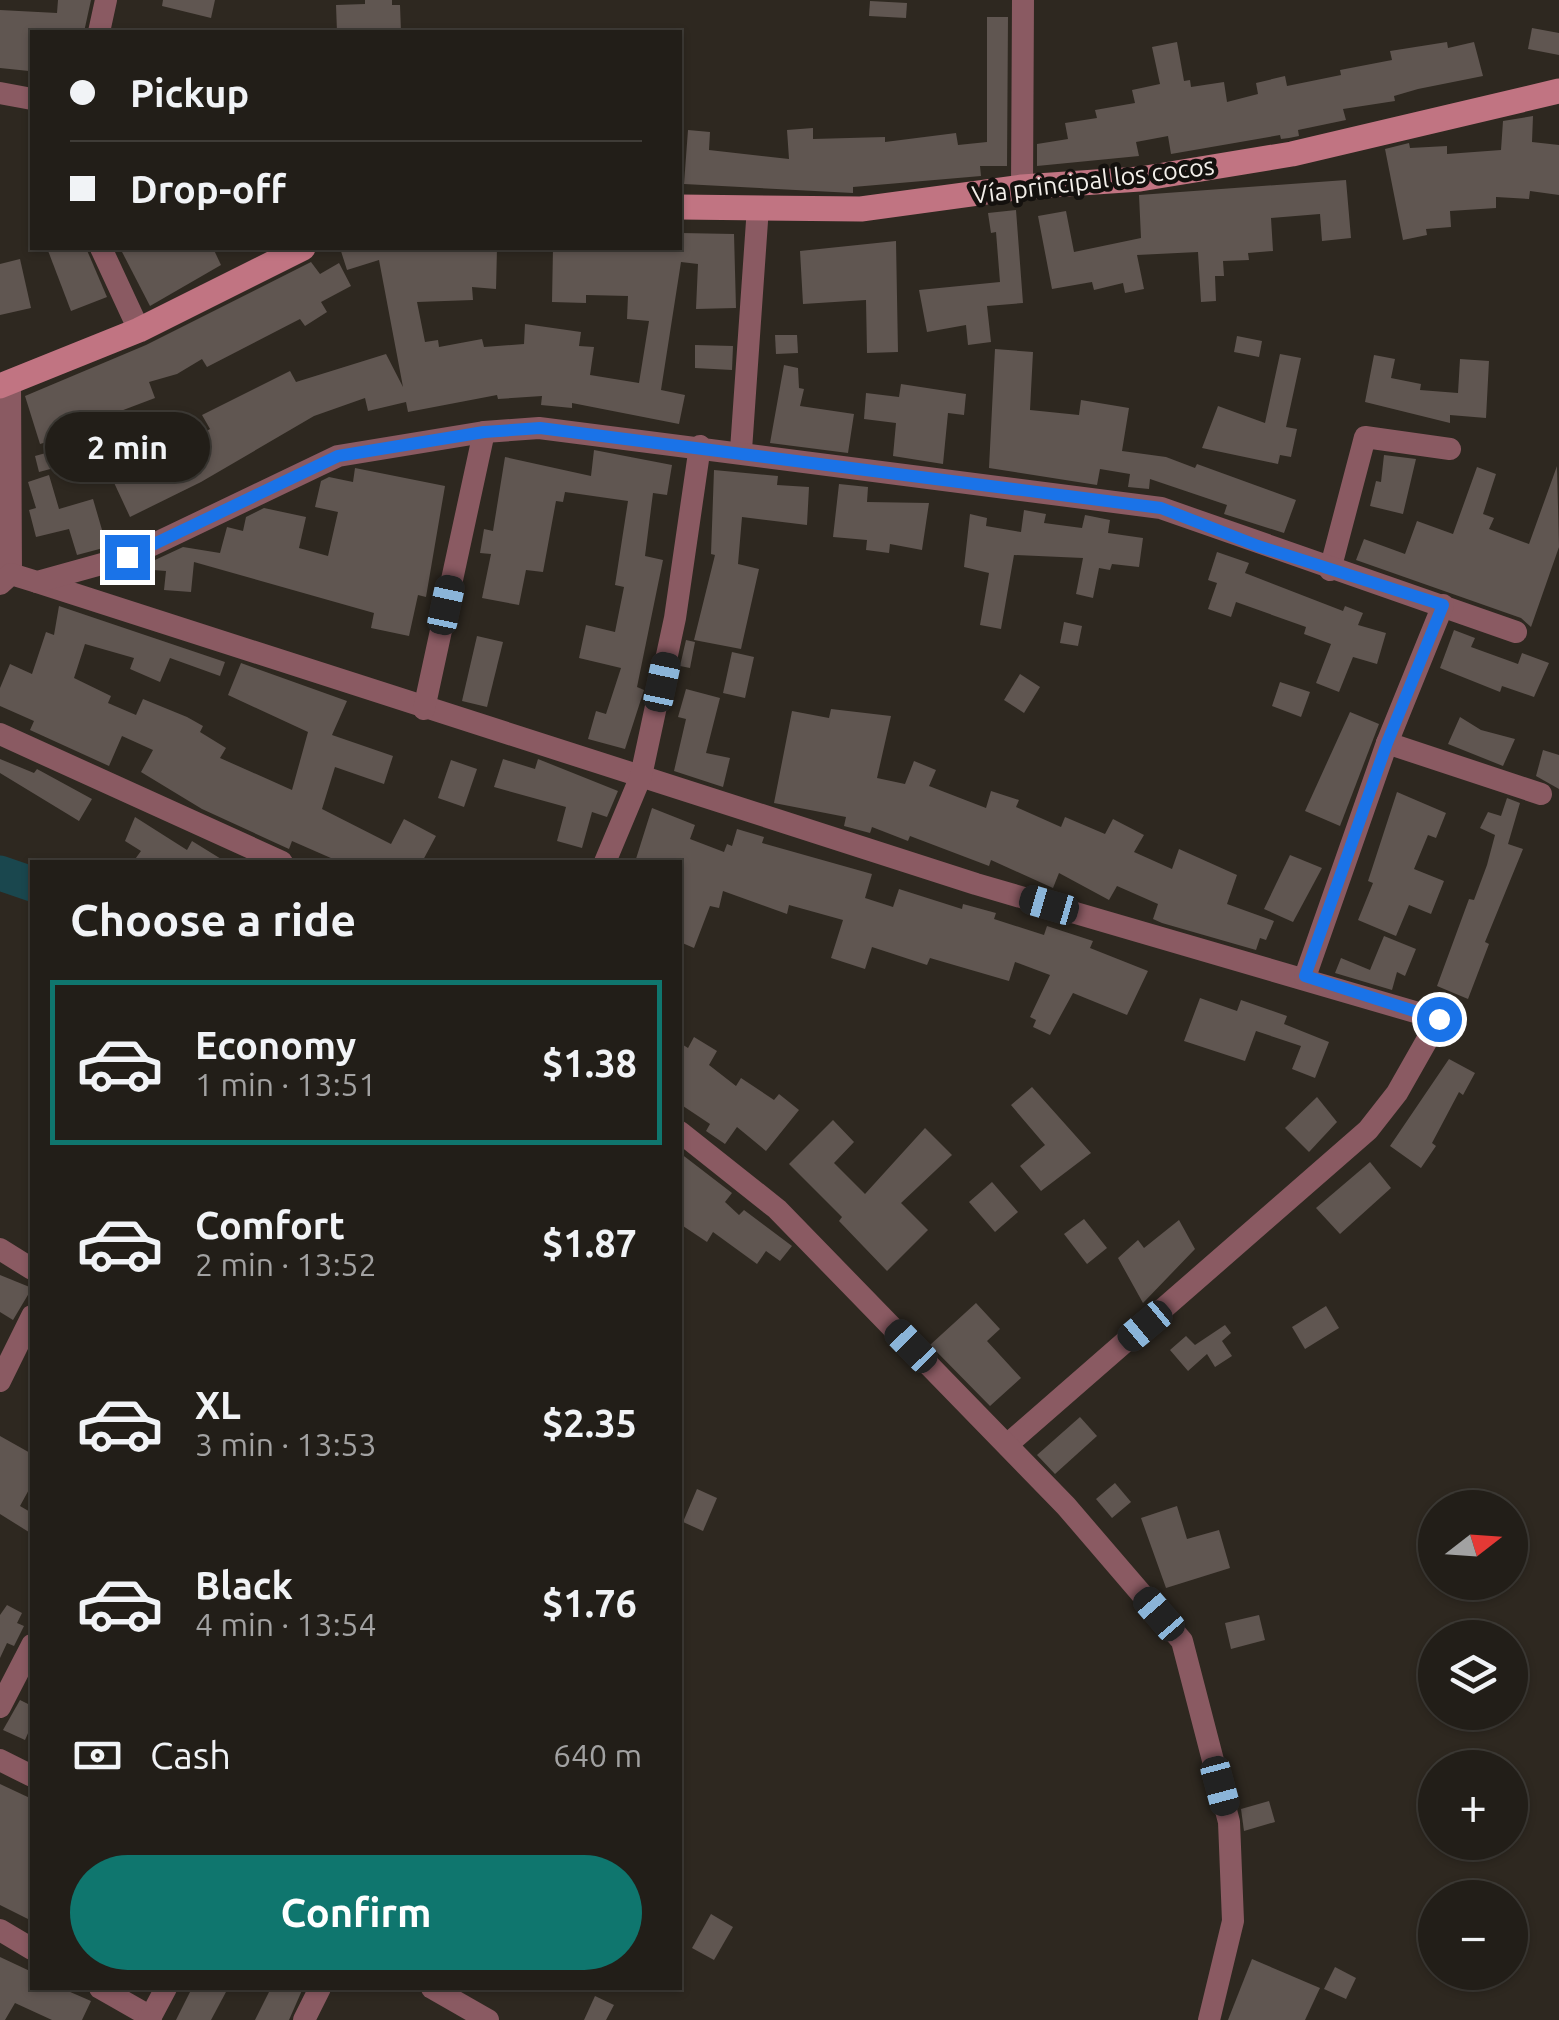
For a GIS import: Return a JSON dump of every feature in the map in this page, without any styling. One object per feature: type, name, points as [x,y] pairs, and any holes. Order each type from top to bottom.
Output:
[{"type":"street","points":[[99,30],[106,0]]},
{"type":"street","points":[[1022,187],[1023,0]]},
{"type":"street","name":"Vía principal los cocos","points":[[682,207],[861,210],[1022,187],[1140,180],[1292,154],[1559,91]]},
{"type":"street","points":[[0,93],[30,99]]},
{"type":"street","points":[[740,450],[758,207]]},
{"type":"street","points":[[102,250],[139,330]]},
{"type":"street","points":[[299,250],[139,330],[5,384],[6,579],[37,582],[976,884],[1305,976],[1439,1019],[1397,1092],[1368,1130],[1008,1444]]},
{"type":"street","points":[[37,582],[127,557],[338,456],[484,432],[540,428],[740,450],[1161,508],[1516,632]]},
{"type":"street","points":[[424,709],[484,432]]},
{"type":"street","points":[[1330,570],[1365,438],[1450,449]]},
{"type":"street","points":[[606,860],[642,776],[676,618],[700,446]]},
{"type":"street","points":[[1305,976],[1387,743],[1443,605]]},
{"type":"street","points":[[0,734],[278,860]]},
{"type":"street","points":[[1387,743],[1540,794]]},
{"type":"street","points":[[682,1134],[777,1209],[1008,1444],[1182,1642],[1229,1822],[1233,1921],[1209,2020]]},
{"type":"street","points":[[0,1249],[30,1269]]},
{"type":"street","points":[[0,1381],[30,1320]]},
{"type":"street","points":[[0,1708],[30,1649]]},
{"type":"street","points":[[0,1760],[30,1775]]},
{"type":"street","points":[[0,1930],[30,1948]]},
{"type":"street","points":[[103,1990],[150,2018],[165,1990]]},
{"type":"street","points":[[304,2020],[319,1990]]},
{"type":"street","points":[[436,1990],[488,2020]]},
{"type":"building","points":[[58,0],[91,0],[84,30],[30,30],[29,71],[0,68],[0,10],[57,13]]},
{"type":"building","points":[[163,0],[215,0],[211,18],[162,6]]},
{"type":"building","points":[[365,0],[392,0],[392,5],[400,5],[401,30],[337,30],[336,5],[365,4]]},
{"type":"building","points":[[870,1],[907,3],[906,18],[869,16]]},
{"type":"building","points":[[987,17],[1008,17],[1007,166],[980,166],[981,176],[853,187],[853,193],[684,184],[688,130],[710,132],[709,150],[789,159],[787,130],[813,128],[813,139],[885,137],[885,142],[956,133],[958,145],[987,142]]},
{"type":"building","points":[[1532,28],[1559,33],[1559,55],[1528,49]]},
{"type":"building","points":[[1177,42],[1184,81],[1190,80],[1191,87],[1224,82],[1227,102],[1258,94],[1256,83],[1285,76],[1287,86],[1341,75],[1340,70],[1392,60],[1390,51],[1447,42],[1448,48],[1474,42],[1483,76],[1418,89],[1394,96],[1395,101],[1343,109],[1346,120],[1298,130],[1299,136],[1281,139],[1280,135],[1171,154],[1168,136],[1136,142],[1139,156],[1037,166],[1037,144],[1068,139],[1065,123],[1097,118],[1095,110],[1135,103],[1132,90],[1160,84],[1152,47]]},
{"type":"building","points":[[1533,116],[1532,142],[1559,145],[1559,195],[1530,191],[1529,199],[1496,197],[1496,208],[1450,211],[1451,227],[1426,229],[1427,235],[1403,240],[1385,149],[1409,143],[1410,148],[1447,146],[1447,154],[1501,150],[1503,121]]},
{"type":"building","points":[[1346,180],[1351,238],[1322,241],[1320,214],[1271,218],[1273,251],[1248,253],[1249,260],[1223,261],[1224,276],[1215,276],[1216,301],[1201,302],[1198,252],[1137,255],[1144,289],[1125,293],[1123,283],[1094,290],[1092,282],[1052,289],[1038,216],[1066,211],[1074,252],[1141,238],[1139,195]]},
{"type":"building","points":[[1016,210],[1023,303],[987,306],[991,342],[968,345],[966,325],[927,332],[919,290],[1000,282],[996,232],[991,233],[988,213]]},
{"type":"building","points":[[682,233],[734,234],[736,308],[696,309],[698,264],[681,262],[661,390],[685,395],[679,424],[572,403],[572,408],[541,405],[542,396],[498,399],[497,395],[408,412],[406,402],[368,411],[365,398],[314,416],[201,482],[130,517],[83,416],[69,421],[73,434],[40,444],[25,396],[146,345],[311,262],[320,274],[339,263],[351,286],[321,302],[327,312],[305,326],[300,319],[207,367],[202,359],[177,374],[149,382],[155,398],[118,412],[120,417],[115,419],[136,463],[166,444],[171,453],[210,429],[202,415],[290,371],[296,382],[386,354],[403,387],[379,260],[347,270],[341,250],[497,250],[496,289],[472,287],[473,300],[417,302],[425,342],[438,340],[439,347],[482,339],[484,347],[524,344],[525,324],[581,332],[579,346],[594,347],[590,375],[639,383],[649,321],[627,319],[628,296],[586,295],[586,303],[552,302],[553,250],[682,250]]},
{"type":"building","points":[[896,241],[898,352],[867,353],[866,300],[803,304],[800,251]]},
{"type":"building","points":[[48,250],[87,250],[107,297],[71,311]]},
{"type":"building","points":[[121,250],[214,250],[221,265],[150,306]]},
{"type":"building","points":[[20,259],[31,308],[0,315],[0,264]]},
{"type":"building","points":[[775,335],[797,335],[798,353],[776,354]]},
{"type":"building","points":[[1237,336],[1262,341],[1259,357],[1234,352]]},
{"type":"building","points":[[695,345],[733,346],[732,370],[695,368]]},
{"type":"building","points":[[995,349],[1033,352],[1030,410],[1079,415],[1081,400],[1129,408],[1122,451],[1166,457],[1195,468],[1197,464],[1296,500],[1284,533],[1224,514],[1227,505],[1150,479],[1149,489],[1128,487],[1130,474],[1100,469],[1097,485],[989,468]]},
{"type":"building","points":[[1280,354],[1301,358],[1286,427],[1297,429],[1291,457],[1280,455],[1278,464],[1202,448],[1218,406],[1265,423]]},
{"type":"building","points":[[1374,355],[1395,359],[1391,378],[1421,384],[1420,390],[1458,393],[1460,359],[1489,361],[1486,418],[1450,415],[1450,423],[1365,402]]},
{"type":"building","points":[[784,365],[798,368],[799,388],[804,389],[800,406],[854,414],[848,453],[770,443]]},
{"type":"building","points":[[901,384],[966,394],[964,415],[948,413],[943,464],[893,456],[896,423],[864,419],[866,393],[899,397]]},
{"type":"building","points":[[594,450],[672,465],[667,495],[653,493],[645,556],[663,560],[637,687],[644,690],[625,749],[588,739],[596,711],[606,714],[621,668],[579,658],[586,625],[615,632],[624,587],[615,585],[628,501],[565,492],[563,502],[556,501],[543,572],[526,570],[519,605],[482,598],[491,554],[480,553],[484,529],[493,531],[505,457],[591,476]]},
{"type":"building","points":[[53,451],[58,467],[39,472],[35,456]]},
{"type":"building","points":[[1384,455],[1416,459],[1403,514],[1370,506],[1376,481],[1381,482]]},
{"type":"building","points":[[1557,466],[1559,547],[1531,627],[1521,618],[1356,560],[1364,539],[1405,554],[1417,521],[1453,534],[1477,467],[1496,474],[1483,514],[1494,518],[1489,529],[1529,544]]},
{"type":"building","points":[[355,468],[445,486],[426,597],[418,595],[409,636],[371,628],[374,613],[194,562],[191,592],[164,590],[166,571],[153,570],[155,560],[183,547],[220,553],[227,527],[243,531],[246,517],[264,508],[306,517],[299,548],[328,556],[338,512],[315,507],[321,481],[329,477],[353,482]]},
{"type":"building","points":[[714,470],[778,476],[777,485],[809,487],[807,525],[742,517],[738,564],[759,569],[741,649],[694,640],[715,555],[711,554]]},
{"type":"building","points":[[49,475],[59,509],[93,499],[107,547],[77,555],[69,529],[36,537],[29,510],[36,508],[28,482]]},
{"type":"building","points":[[839,484],[868,487],[867,502],[929,503],[922,550],[890,544],[889,553],[866,550],[867,540],[833,537]]},
{"type":"building","points":[[1024,510],[1046,514],[1044,523],[1082,528],[1085,515],[1110,520],[1108,533],[1143,538],[1139,567],[1112,564],[1110,570],[1099,568],[1093,598],[1076,594],[1083,558],[1014,555],[1001,629],[980,625],[989,573],[964,567],[970,514],[987,518],[986,526],[1021,532]]},
{"type":"building","points":[[1217,552],[1249,563],[1245,573],[1343,611],[1345,606],[1363,613],[1358,625],[1386,633],[1377,664],[1353,657],[1339,692],[1316,683],[1331,644],[1304,634],[1306,627],[1236,602],[1231,617],[1208,609],[1217,583],[1208,580]]},
{"type":"building","points":[[59,606],[225,662],[220,676],[170,658],[160,682],[130,669],[134,658],[85,644],[74,678],[111,696],[108,703],[136,715],[143,699],[187,717],[203,726],[200,732],[226,748],[220,758],[292,790],[308,732],[228,695],[241,663],[347,701],[332,735],[393,756],[384,784],[335,767],[322,809],[391,844],[404,819],[436,836],[423,860],[335,860],[292,841],[289,849],[202,809],[141,772],[153,750],[122,736],[109,766],[30,730],[34,721],[0,706],[0,688],[10,664],[32,674],[46,632],[54,635]]},
{"type":"building","points":[[1064,622],[1082,626],[1078,646],[1060,643]]},
{"type":"building","points":[[1454,630],[1475,638],[1471,647],[1518,664],[1522,653],[1549,663],[1534,697],[1502,686],[1500,692],[1440,668]]},
{"type":"building","points":[[477,636],[503,642],[487,707],[462,701]]},
{"type":"building","points":[[686,640],[695,642],[690,668],[680,666]]},
{"type":"building","points":[[732,652],[754,657],[745,698],[723,693]]},
{"type":"building","points":[[1020,674],[1040,687],[1024,713],[1004,700]]},
{"type":"building","points":[[1280,682],[1310,692],[1301,717],[1272,706]]},
{"type":"building","points":[[686,689],[720,698],[706,753],[730,758],[723,787],[674,771],[686,719],[678,717]]},
{"type":"building","points":[[831,709],[891,716],[877,778],[905,784],[914,761],[936,770],[929,786],[986,808],[991,791],[1019,800],[1016,807],[1061,827],[1065,817],[1105,834],[1113,819],[1144,835],[1134,852],[1172,869],[1179,849],[1237,875],[1227,904],[1274,921],[1266,940],[1260,938],[1256,950],[1153,919],[1158,904],[1117,886],[1109,900],[1059,873],[1053,888],[991,860],[989,866],[910,836],[908,841],[872,827],[870,833],[844,826],[846,817],[774,803],[792,711],[829,718]]},
{"type":"building","points":[[1350,712],[1379,724],[1340,826],[1305,811]]},
{"type":"building","points":[[1460,717],[1481,730],[1515,739],[1503,766],[1448,744]]},
{"type":"building","points":[[1543,750],[1559,755],[1559,789],[1536,776]]},
{"type":"building","points":[[0,759],[34,773],[37,769],[92,799],[79,821],[0,773]]},
{"type":"building","points":[[503,759],[535,769],[538,759],[618,791],[607,817],[592,812],[582,848],[557,841],[566,807],[494,787]]},
{"type":"building","points":[[451,760],[477,769],[464,807],[438,798]]},
{"type":"building","points":[[1397,792],[1446,813],[1436,838],[1428,835],[1414,869],[1444,881],[1431,914],[1409,905],[1396,936],[1358,920],[1373,883],[1368,881]]},
{"type":"building","points":[[1507,798],[1520,803],[1508,844],[1523,849],[1485,942],[1489,944],[1468,999],[1437,986],[1469,899],[1474,900],[1487,865],[1495,835],[1480,828],[1488,812],[1501,816]]},
{"type":"building","points":[[652,808],[695,825],[690,839],[724,852],[727,844],[732,846],[737,829],[764,837],[762,843],[872,874],[865,898],[893,907],[899,889],[962,909],[963,904],[996,913],[994,919],[1044,935],[1047,926],[1093,941],[1090,948],[1148,971],[1127,1015],[1073,993],[1050,1035],[1033,1027],[1036,1020],[1030,1017],[1050,975],[1015,962],[1009,981],[930,958],[927,965],[872,947],[865,969],[831,958],[843,920],[789,905],[787,914],[723,891],[719,908],[710,906],[694,948],[682,943],[682,860],[636,860]]},
{"type":"building","points":[[135,817],[187,850],[192,841],[223,860],[134,860],[141,851],[125,841]]},
{"type":"building","points":[[1290,855],[1322,868],[1293,922],[1264,909]]},
{"type":"building","points":[[1384,936],[1416,949],[1405,976],[1397,972],[1392,990],[1335,973],[1341,958],[1370,970]]},
{"type":"building","points":[[1200,998],[1237,1011],[1241,1000],[1287,1016],[1284,1024],[1329,1042],[1315,1078],[1292,1069],[1301,1046],[1256,1031],[1245,1061],[1184,1041]]},
{"type":"building","points":[[694,1037],[717,1051],[709,1065],[736,1086],[741,1078],[774,1100],[779,1094],[799,1110],[766,1151],[737,1127],[725,1144],[706,1131],[710,1124],[682,1105],[682,1044],[688,1048]]},
{"type":"building","points":[[1449,1059],[1475,1073],[1463,1095],[1459,1092],[1432,1143],[1436,1146],[1421,1168],[1390,1146]]},
{"type":"building","points":[[1032,1087],[1091,1153],[1041,1191],[1020,1166],[1045,1145],[1011,1105]]},
{"type":"building","points":[[1317,1097],[1337,1122],[1309,1152],[1285,1128]]},
{"type":"building","points":[[833,1120],[854,1142],[834,1163],[865,1194],[925,1128],[952,1155],[901,1203],[928,1230],[887,1271],[839,1221],[842,1217],[789,1164]]},
{"type":"building","points":[[682,1155],[732,1193],[725,1202],[739,1215],[744,1210],[792,1246],[780,1261],[766,1251],[757,1264],[713,1232],[707,1242],[682,1225]]},
{"type":"building","points":[[1370,1162],[1391,1188],[1340,1234],[1316,1208]]},
{"type":"building","points":[[992,1182],[1018,1212],[995,1232],[969,1202]]},
{"type":"building","points":[[1084,1219],[1107,1248],[1087,1264],[1064,1234]]},
{"type":"building","points":[[1179,1220],[1195,1249],[1143,1303],[1118,1258],[1138,1240],[1144,1248]]},
{"type":"building","points":[[0,1275],[30,1287],[13,1320],[0,1312]]},
{"type":"building","points":[[976,1303],[1000,1329],[987,1341],[1021,1378],[990,1406],[930,1345]]},
{"type":"building","points":[[1326,1306],[1339,1328],[1305,1349],[1292,1327]]},
{"type":"building","points":[[1225,1325],[1231,1333],[1222,1341],[1232,1356],[1215,1367],[1207,1354],[1188,1371],[1170,1350],[1186,1336],[1195,1345]]},
{"type":"building","points":[[1080,1417],[1097,1436],[1055,1474],[1037,1455]]},
{"type":"building","points":[[0,1436],[30,1453],[30,1488],[20,1506],[30,1512],[30,1533],[0,1514]]},
{"type":"building","points":[[1115,1483],[1131,1502],[1112,1518],[1096,1499]]},
{"type":"building","points":[[697,1489],[717,1498],[703,1531],[683,1522]]},
{"type":"building","points":[[1177,1506],[1187,1539],[1219,1530],[1230,1568],[1166,1588],[1141,1518]]},
{"type":"building","points":[[7,1605],[22,1613],[17,1623],[24,1626],[14,1646],[7,1643],[0,1658],[0,1615]]},
{"type":"building","points":[[1259,1615],[1265,1640],[1231,1649],[1225,1623]]},
{"type":"building","points":[[20,1700],[30,1705],[30,1729],[25,1740],[3,1730]]},
{"type":"building","points":[[0,1784],[30,1798],[30,1920],[0,1905]]},
{"type":"building","points":[[1269,1801],[1275,1822],[1244,1831],[1241,1809]]},
{"type":"building","points":[[711,1914],[733,1927],[714,1960],[692,1948]]},
{"type":"building","points":[[0,1957],[30,1971],[30,1990],[66,1990],[91,2001],[82,2020],[52,2020],[15,2003],[5,2020],[0,2020]]},
{"type":"building","points":[[1252,1959],[1320,1988],[1305,2020],[1228,2020]]},
{"type":"building","points":[[1335,1967],[1356,1978],[1346,1999],[1324,1989]]},
{"type":"building","points":[[191,1990],[226,1992],[211,2020],[176,2020]]},
{"type":"building","points":[[270,1990],[302,1990],[289,2020],[255,2020]]},
{"type":"building","points":[[595,1996],[614,2005],[606,2020],[584,2020]]},
{"type":"waterway","points":[[0,873],[30,883]]},
{"type":"route","points":[[127,557],[338,456],[484,432],[540,428],[740,450],[1161,508],[1258,546],[1443,605],[1387,743],[1305,976],[1439,1019]]}]
